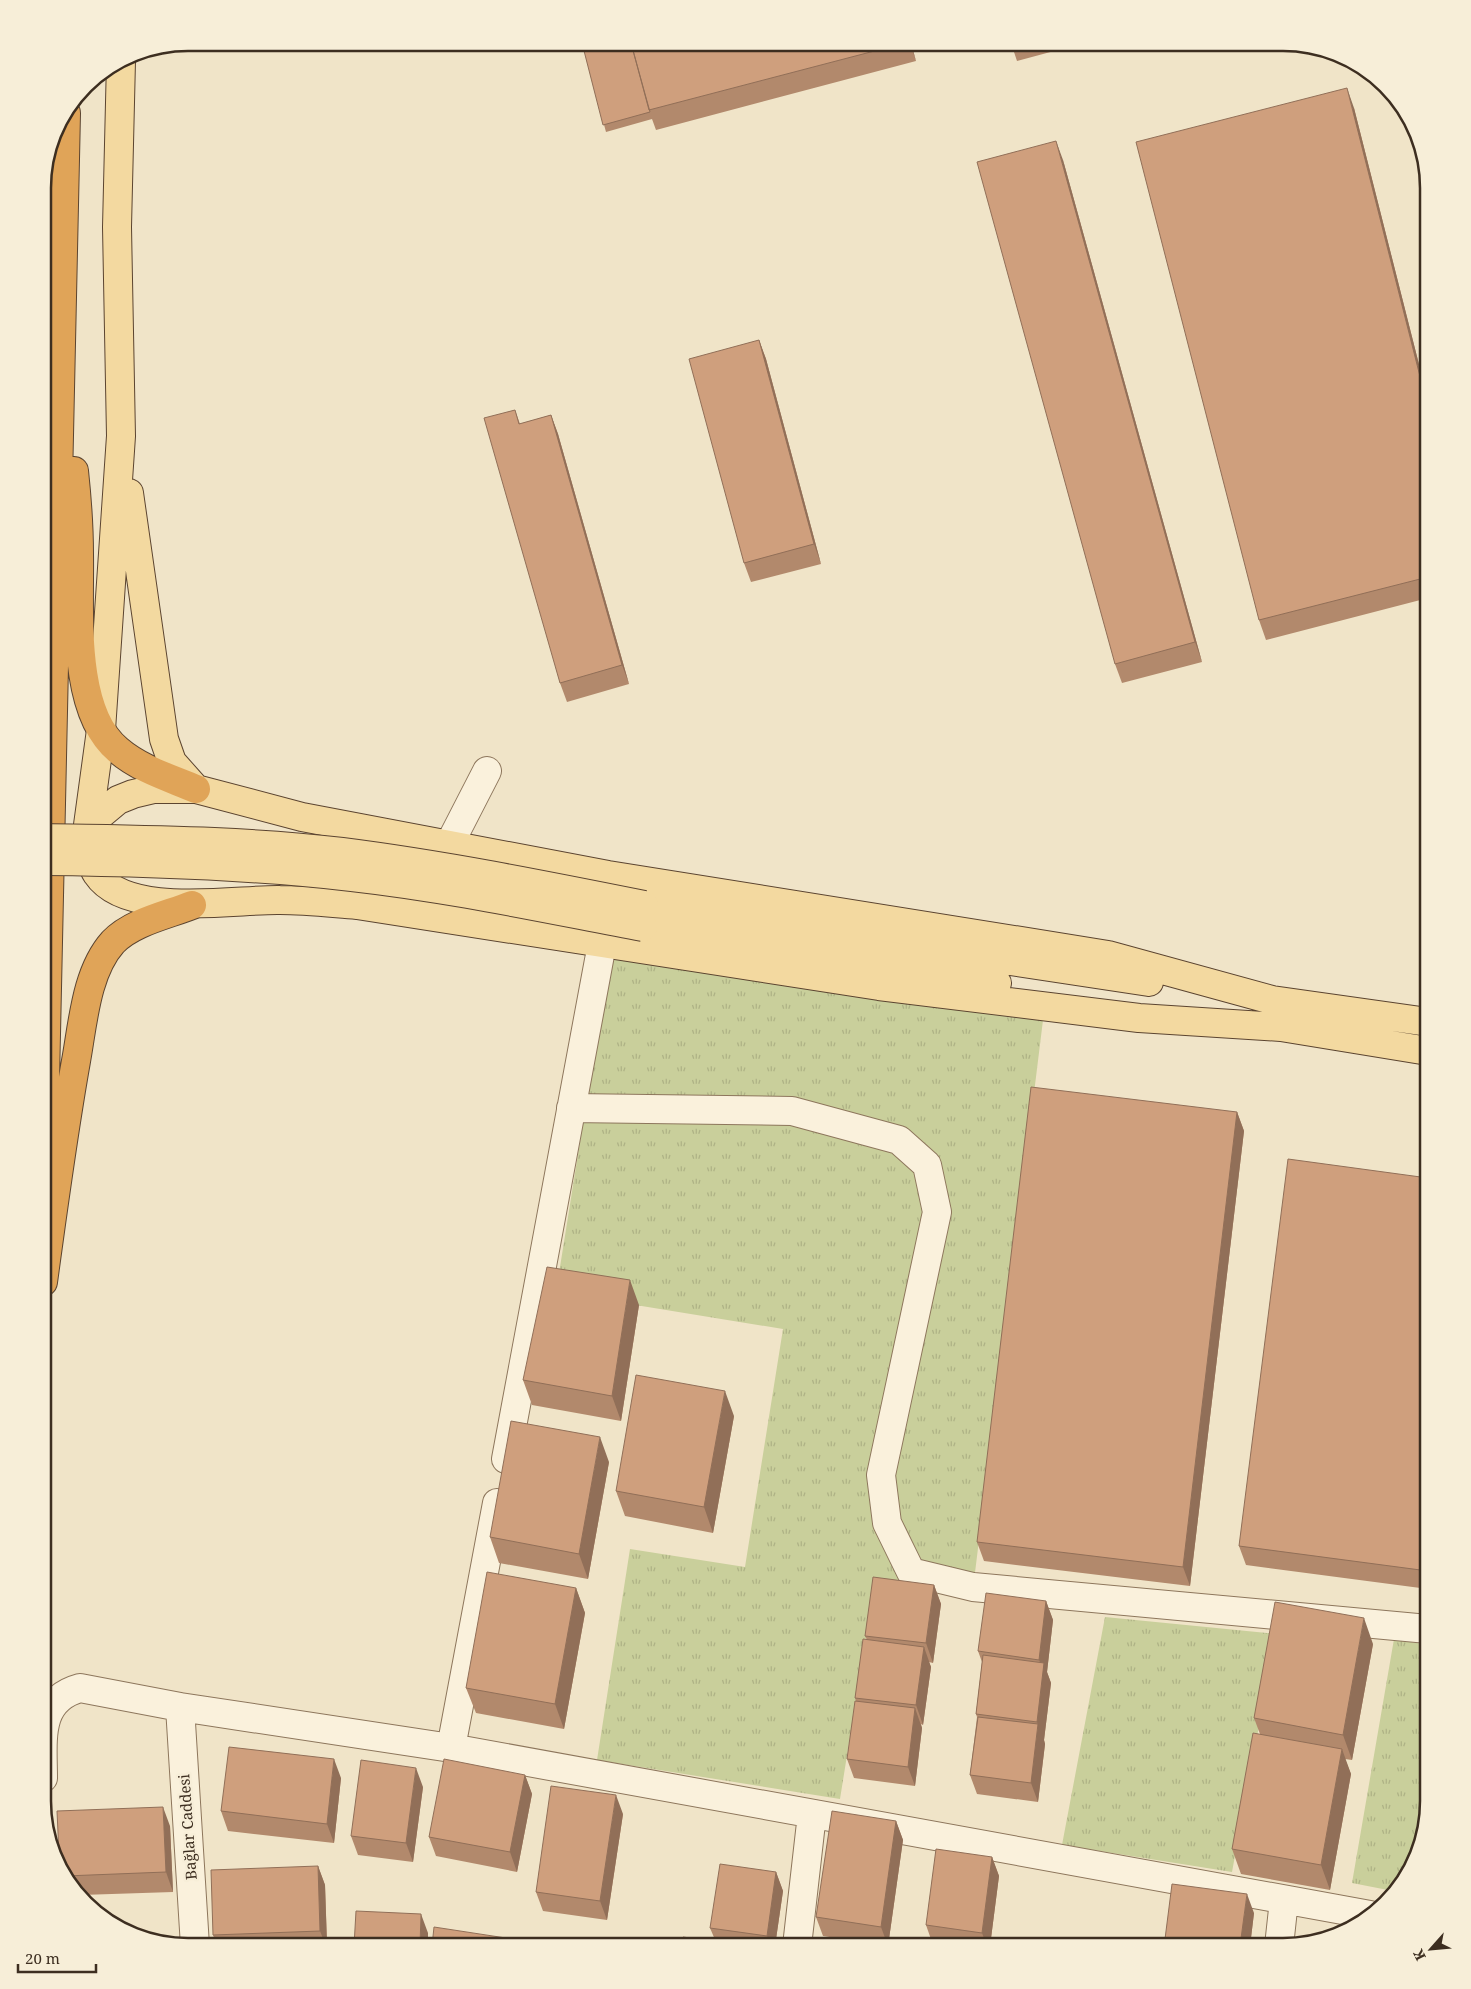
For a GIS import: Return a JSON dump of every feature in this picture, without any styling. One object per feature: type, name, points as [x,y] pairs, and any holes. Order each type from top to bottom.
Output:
[{"type":"highway","points":[[52,794],[66,127]]},
{"type":"highway","points":[[62,338],[78,522],[82,660],[86,690],[100,730],[117,750],[141,766],[196,789]]},
{"type":"highway","points":[[51,1225],[70,1097],[87,1005],[98,966],[113,942],[128,931],[192,905]]},
{"type":"main road","points":[[121,70],[117,227],[121,436],[100,730],[87,837],[97,874],[114,888],[135,897],[192,905],[280,900],[356,905],[470,921],[602,944],[879,986],[1140,1018],[1281,1027]]},
{"type":"main road","points":[[121,436],[164,739],[172,762],[196,789]]},
{"type":"main road","points":[[87,837],[118,800],[154,789],[196,789],[302,817],[608,875],[1108,955],[1272,1000]]},
{"type":"main road","points":[[52,838],[232,843],[340,852],[477,872],[644,916],[1420,1050]]},
{"type":"main road","points":[[52,861],[226,866],[353,877],[464,894],[644,916],[1420,1021]]},
{"type":"street","points":[[449,845],[487,771]]},
{"type":"street","points":[[451,1748],[602,944]]},
{"type":"street","points":[[571,1108],[792,1111],[899,1140],[927,1165],[937,1212],[881,1475],[888,1523],[911,1572],[973,1587],[1420,1628]]},
{"type":"street","points":[[51,1707],[66,1692],[80,1688],[180,1707],[451,1748],[1361,1913]]},
{"type":"street","name":"Bağlar Caddesi","points":[[180,1707],[194,1938]]},
{"type":"street","points":[[798,1938],[812,1814]]},
{"type":"street","points":[[1280,1938],[1284,1900]]},
{"type":"green space","points":[[612,942],[1044,1012],[972,1597],[875,1581],[840,1799],[597,1760],[630,1549],[745,1567],[783,1329],[556,1292]]},
{"type":"green space","points":[[1105,1617],[1276,1634],[1232,1872],[1062,1845]]},
{"type":"green space","points":[[1394,1639],[1420,1644],[1420,1801],[1419,1819],[1415,1836],[1401,1869],[1386,1890],[1352,1883]]},
{"type":"building","points":[[584,52],[633,52],[650,112],[603,125]]},
{"type":"building","points":[[633,52],[871,52],[649,110]]},
{"type":"building","points":[[1347,88],[1420,376],[1420,579],[1259,620],[1136,142]]},
{"type":"building","points":[[1056,141],[1195,642],[1115,664],[977,162]]},
{"type":"building","points":[[759,340],[814,544],[744,563],[689,359]]},
{"type":"building","points":[[515,410],[519,424],[551,415],[622,665],[560,683],[484,418]]},
{"type":"building","points":[[1031,1087],[1237,1112],[1183,1567],[977,1542]]},
{"type":"building","points":[[1288,1159],[1420,1177],[1420,1570],[1239,1546]]},
{"type":"building","points":[[547,1267],[630,1280],[612,1396],[523,1380]]},
{"type":"building","points":[[636,1375],[725,1391],[704,1507],[616,1491]]},
{"type":"building","points":[[511,1421],[600,1437],[579,1554],[490,1537]]},
{"type":"building","points":[[487,1572],[576,1588],[555,1704],[466,1688]]},
{"type":"building","points":[[873,1577],[934,1585],[926,1643],[865,1636]]},
{"type":"building","points":[[986,1593],[1046,1601],[1039,1660],[978,1651]]},
{"type":"building","points":[[1275,1602],[1364,1618],[1343,1735],[1254,1718]]},
{"type":"building","points":[[863,1639],[924,1647],[916,1705],[855,1698]]},
{"type":"building","points":[[983,1655],[1044,1663],[1037,1722],[976,1714]]},
{"type":"building","points":[[855,1701],[915,1708],[908,1767],[847,1759]]},
{"type":"building","points":[[978,1717],[1038,1724],[1031,1783],[970,1775]]},
{"type":"building","points":[[1253,1733],[1342,1749],[1321,1865],[1232,1849]]},
{"type":"building","points":[[229,1747],[334,1759],[327,1824],[221,1811]]},
{"type":"building","points":[[444,1759],[525,1775],[510,1852],[429,1837]]},
{"type":"building","points":[[361,1760],[416,1768],[406,1843],[351,1836]]},
{"type":"building","points":[[551,1786],[616,1795],[600,1901],[536,1892]]},
{"type":"building","points":[[163,1807],[166,1872],[73,1876],[58,1843],[57,1811]]},
{"type":"building","points":[[832,1811],[896,1821],[881,1927],[816,1917]]},
{"type":"building","points":[[936,1849],[992,1857],[982,1933],[926,1925]]},
{"type":"building","points":[[720,1864],[776,1872],[767,1936],[710,1928]]},
{"type":"building","points":[[318,1866],[320,1931],[213,1935],[211,1870]]},
{"type":"building","points":[[1172,1884],[1247,1894],[1241,1938],[1165,1938]]},
{"type":"building","points":[[356,1911],[421,1914],[420,1938],[354,1938]]},
{"type":"building","points":[[434,1927],[506,1938],[433,1938]]}]
